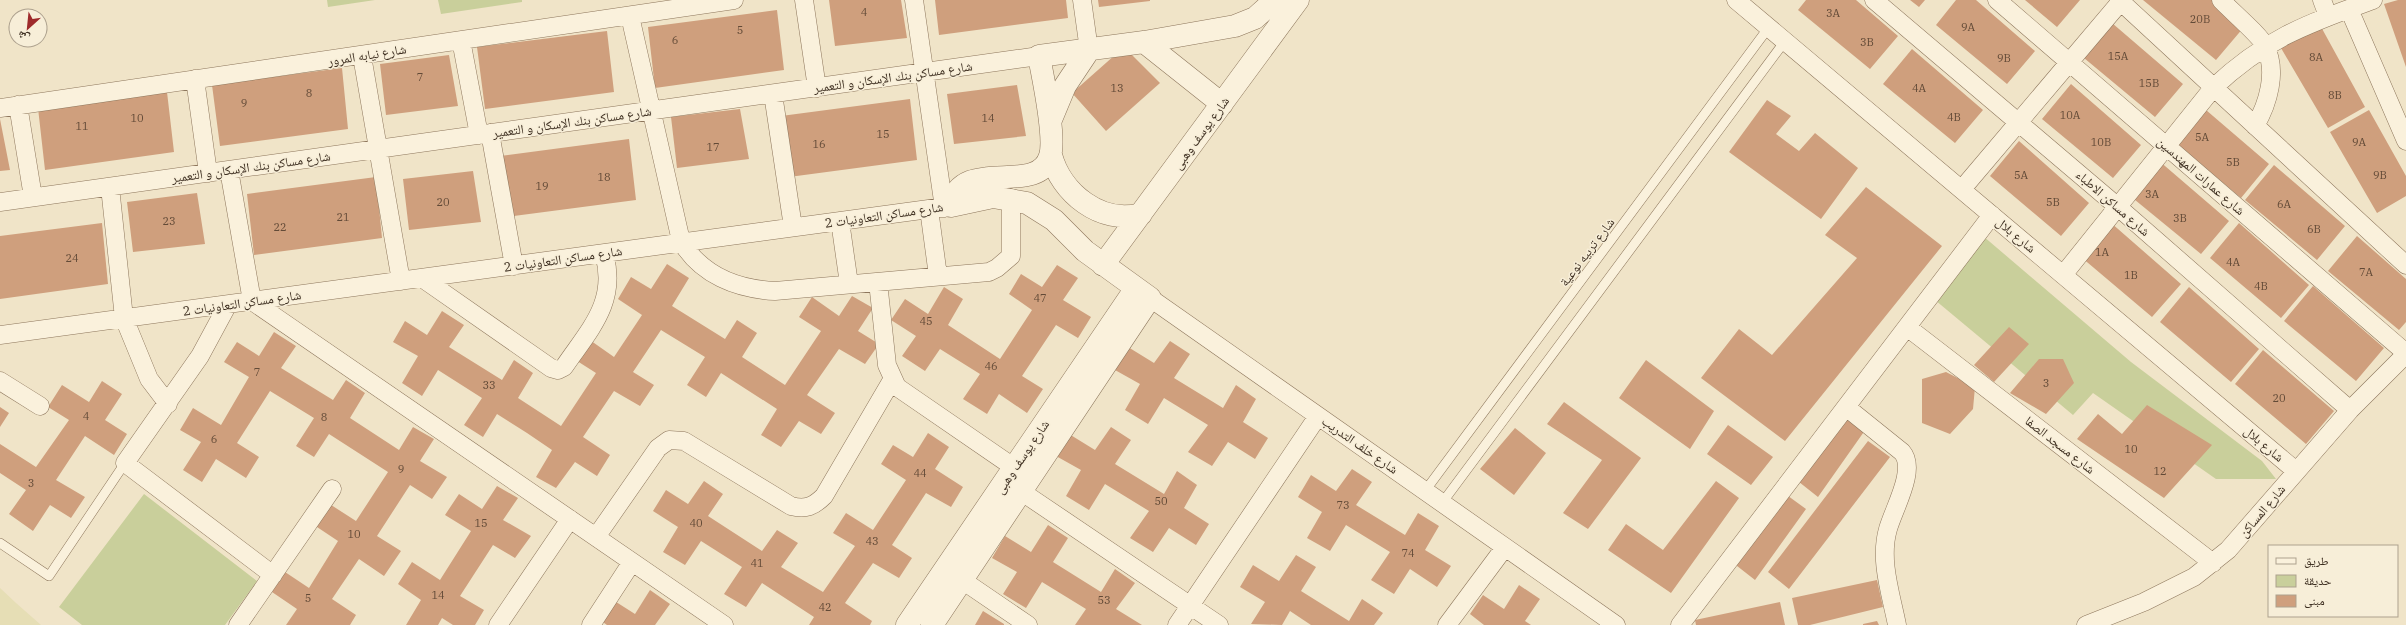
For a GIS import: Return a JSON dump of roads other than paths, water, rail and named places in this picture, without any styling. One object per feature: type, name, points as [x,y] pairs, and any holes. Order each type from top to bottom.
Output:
[{"type":"street","name":"شارع نيابه المرور","points":[[0,108],[362,56],[734,0]]},
{"type":"street","points":[[804,0],[817,88]]},
{"type":"street","points":[[914,0],[941,208],[938,276]]},
{"type":"street","points":[[1050,123],[1065,86],[1089,50],[1082,0]]},
{"type":"street","points":[[1144,42],[1236,26],[1255,18],[1275,0]]},
{"type":"street","name":"شارع يوسف وهبى","points":[[1103,265],[1298,0]]},
{"type":"street","name":"شارع بلال","points":[[1736,0],[2296,470]]},
{"type":"street","name":"شارع مساكن الاطباء","points":[[1874,0],[2118,207],[2350,410]]},
{"type":"street","name":"شارع عمارات المهندسين","points":[[1997,0],[2406,353]]},
{"type":"street","points":[[1962,189],[2121,0],[2213,88],[2406,265]]},
{"type":"street","points":[[2221,0],[2265,46],[2270,72],[2270,86],[2267,100],[2255,126]]},
{"type":"street","points":[[2063,275],[2213,88],[2233,69],[2265,46],[2302,26],[2325,8],[2349,9],[2373,0]]},
{"type":"street","points":[[2349,9],[2406,141]]},
{"type":"street","points":[[630,16],[681,242],[689,254],[708,272],[751,288],[775,291],[988,272],[1005,263],[1011,256],[1011,198]]},
{"type":"street","points":[[461,40],[485,134],[514,266]]},
{"type":"street","points":[[1144,42],[1222,104]]},
{"type":"street","name":"شارع مساكن بنك الإسكان و التعمير","points":[[0,202],[1144,42]]},
{"type":"street","points":[[362,56],[401,281]]},
{"type":"street","points":[[1039,56],[1050,123],[1051,155],[1059,178],[1066,188],[1099,211],[1123,217],[1141,214]]},
{"type":"street","points":[[195,79],[208,173]]},
{"type":"street","points":[[772,94],[793,227]]},
{"type":"street","points":[[18,105],[33,197]]},
{"type":"street","points":[[941,208],[966,183],[1035,174],[1043,167],[1051,155]]},
{"type":"street","points":[[229,170],[252,301],[724,625]]},
{"type":"street","points":[[110,187],[124,318],[149,379],[168,404]]},
{"type":"street","name":"شارع مساكن التعاونيات 2","points":[[0,336],[604,254],[681,242],[941,208],[993,197],[1011,198],[1041,210],[1103,265]]},
{"type":"street","points":[[1680,625],[1992,215]]},
{"type":"street","points":[[840,221],[849,284]]},
{"type":"street","points":[[422,278],[551,368],[558,370],[564,367],[598,317],[606,301],[609,278],[604,254]]},
{"type":"street","name":"شارع خلف التدريب","points":[[1103,265],[1616,625]]},
{"type":"street","points":[[878,282],[887,365],[892,380],[903,392],[1219,625]]},
{"type":"street","name":"شارع يوسف وهبى","points":[[932,625],[962,580],[1023,479],[1143,293]]},
{"type":"street","points":[[227,306],[200,356],[168,404],[125,463],[273,575]]},
{"type":"street","name":"شارع مسجد الصفا","points":[[1907,327],[2212,563]]},
{"type":"street","name":"شارع المساكن","points":[[2086,625],[2144,602],[2194,576],[2228,550],[2296,470],[2350,410],[2406,353]]},
{"type":"street","points":[[596,537],[658,448],[669,440],[684,441],[791,506],[807,508],[815,504],[824,496],[892,380]]},
{"type":"street","points":[[0,381],[40,406]]},
{"type":"street","points":[[1846,407],[1902,452],[1908,461],[1907,473],[1888,529],[1884,552],[1897,625]]},
{"type":"street","points":[[1177,625],[1318,416]]},
{"type":"street","name":"شارع يوسف وهبى","points":[[907,625],[1023,479]]},
{"type":"street","points":[[241,624],[332,489]]},
{"type":"street","points":[[498,625],[570,519]]},
{"type":"street","points":[[1447,625],[1505,547]]},
{"type":"street","points":[[591,625],[632,562]]},
{"type":"street","points":[[962,580],[1028,625]]},
{"type":"lane","name":"شارع تربيه نوعية","points":[[1425,491],[1769,27]]},
{"type":"lane","points":[[1442,503],[1785,41]]},
{"type":"lane","points":[[0,543],[49,576],[125,463]]}]
